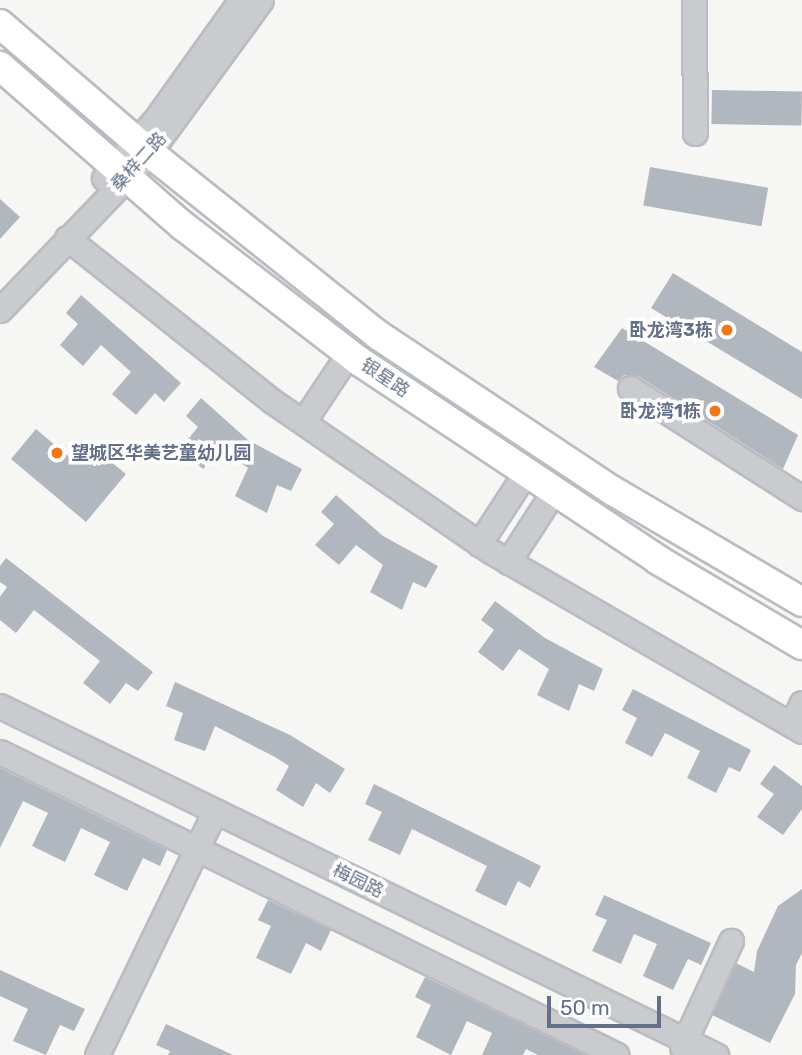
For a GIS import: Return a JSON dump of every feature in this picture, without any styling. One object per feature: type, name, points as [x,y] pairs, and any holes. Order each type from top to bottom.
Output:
[{"type":"main road","name":"银星路","points":[[0,24],[143,147],[378,335],[613,491],[802,602]]},
{"type":"main road","name":"银星路","points":[[0,66],[121,172],[349,353],[658,561],[802,645]]},
{"type":"street","name":"桑梓二路","points":[[143,147],[241,0]]},
{"type":"street","name":"桑梓二路","points":[[0,310],[67,238],[261,0]]},
{"type":"street","points":[[694,0],[695,133]]},
{"type":"street","name":"桑梓二路","points":[[0,286],[121,172]]},
{"type":"street","points":[[67,238],[303,422],[479,544],[797,728],[802,703]]},
{"type":"street","points":[[303,422],[349,353]]},
{"type":"street","points":[[630,388],[802,498]]},
{"type":"street","points":[[479,544],[526,472]]},
{"type":"street","points":[[508,562],[554,491]]},
{"type":"street","name":"梅园路","points":[[0,706],[213,814],[689,1047],[716,1055]]},
{"type":"street","name":"梅园路","points":[[0,715],[213,814]]},
{"type":"street","points":[[0,752],[617,1055]]},
{"type":"street","points":[[97,1055],[213,814]]},
{"type":"street","points":[[689,1047],[730,941]]},
{"type":"building","points":[[712,90],[802,92],[801,126],[711,124]]},
{"type":"building","points":[[650,167],[768,188],[761,226],[643,205]]},
{"type":"building","points":[[0,199],[20,217],[0,239]]},
{"type":"building","name":"卧龙湾3栋","points":[[673,273],[802,352],[802,399],[651,308]]},
{"type":"building","points":[[81,295],[181,383],[164,402],[155,393],[136,415],[112,394],[131,372],[101,345],[83,366],[60,345],[78,324],[66,313]]},
{"type":"building","name":"卧龙湾1栋","points":[[622,328],[798,435],[783,469],[638,376],[624,375],[618,381],[594,367]]},
{"type":"building","points":[[201,398],[248,440],[302,469],[291,491],[277,485],[267,513],[235,496],[248,468],[221,449],[203,469],[180,449],[198,427],[186,416]]},
{"type":"building","points":[[36,429],[74,461],[89,444],[126,474],[86,522],[11,459]]},
{"type":"building","points":[[336,495],[383,536],[438,566],[426,588],[413,582],[402,610],[370,592],[383,565],[356,545],[339,565],[315,545],[334,524],[321,512]]},
{"type":"building","points":[[6,558],[153,672],[138,691],[126,683],[110,704],[83,683],[100,661],[34,610],[16,633],[0,620],[0,597],[7,587],[0,582],[0,566]]},
{"type":"building","points":[[495,601],[545,638],[603,669],[594,691],[579,684],[569,711],[537,695],[549,669],[519,649],[503,671],[478,652],[494,630],[481,620]]},
{"type":"building","points":[[175,682],[290,735],[345,769],[330,793],[316,783],[303,807],[276,790],[289,766],[275,757],[215,726],[205,751],[174,740],[183,713],[166,706]]},
{"type":"building","points":[[633,689],[751,750],[740,772],[729,767],[716,793],[687,778],[700,751],[665,733],[652,757],[625,743],[637,718],[622,710]]},
{"type":"building","points":[[774,765],[802,786],[802,809],[783,835],[757,817],[774,794],[760,784]]},
{"type":"building","points":[[0,768],[167,850],[160,866],[143,858],[127,891],[94,875],[110,842],[81,828],[65,862],[32,846],[48,813],[23,801],[0,848]]},
{"type":"building","points":[[374,784],[541,866],[530,888],[518,881],[506,906],[475,891],[487,866],[412,829],[400,855],[368,840],[382,812],[365,804]]},
{"type":"building","points":[[802,889],[802,953],[796,965],[795,994],[770,1043],[712,1015],[736,963],[754,972],[757,951],[778,906]]},
{"type":"building","points":[[604,895],[711,943],[701,965],[688,959],[673,990],[643,976],[657,944],[634,934],[621,964],[592,951],[607,920],[595,915]]},
{"type":"building","points":[[268,900],[331,930],[321,951],[306,943],[291,974],[256,958],[271,926],[258,920]]},
{"type":"building","points":[[0,970],[85,1009],[74,1031],[60,1025],[46,1055],[13,1041],[28,1009],[0,996]]},
{"type":"building","points":[[425,977],[585,1055],[538,1055],[526,1049],[523,1055],[482,1055],[492,1033],[467,1021],[451,1055],[416,1037],[431,1005],[415,997]]},
{"type":"building","points":[[166,1024],[233,1055],[168,1055],[170,1051],[156,1045]]},
{"type":"place","name":"卧龙湾3栋","points":[[727,330]]},
{"type":"place","name":"卧龙湾1栋","points":[[715,411]]},
{"type":"place","name":"望城区华美艺童幼儿园","points":[[57,453]]}]
